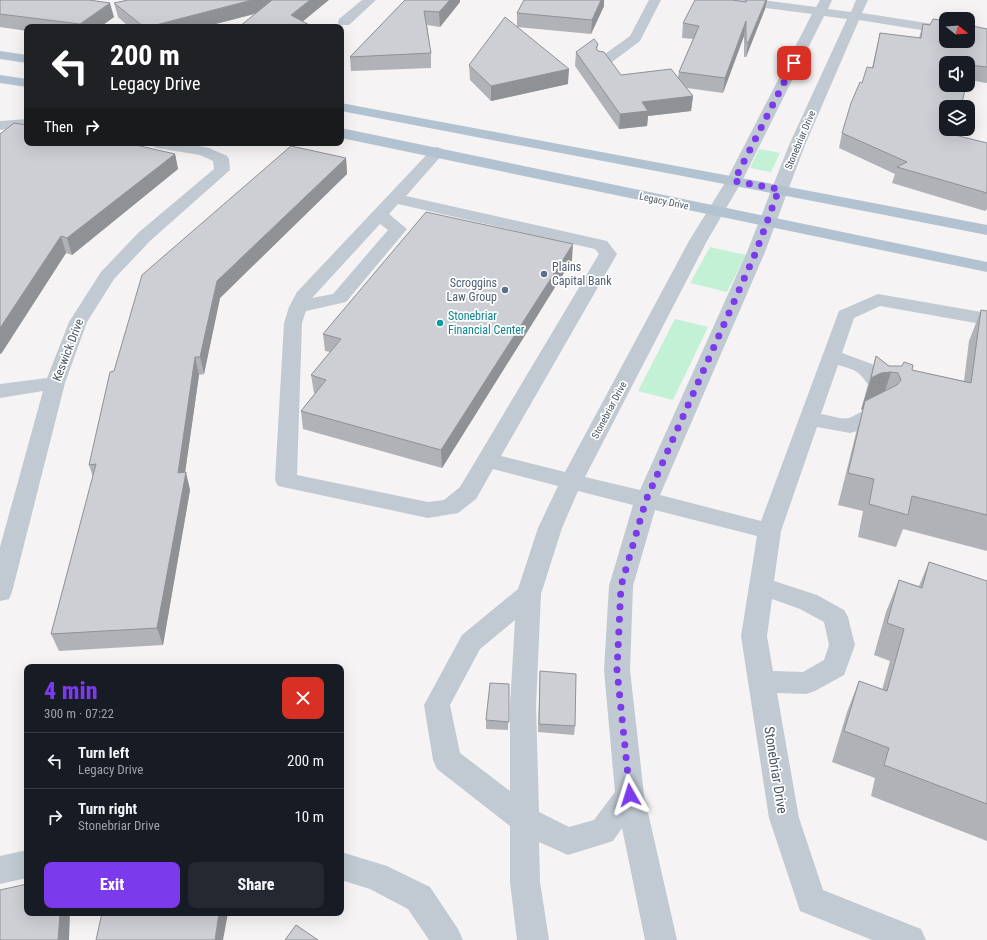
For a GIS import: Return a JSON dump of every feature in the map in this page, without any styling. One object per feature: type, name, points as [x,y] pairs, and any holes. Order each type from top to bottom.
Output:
[{"type":"main road","points":[[0,55],[24,59]]},
{"type":"main road","points":[[0,79],[24,82]]},
{"type":"main road","points":[[344,108],[635,164],[779,189],[987,230]]},
{"type":"main road","name":"Legacy Drive","points":[[344,134],[987,267]]},
{"type":"street","points":[[344,22],[370,0]]},
{"type":"street","points":[[603,62],[635,38],[656,0]]},
{"type":"street","points":[[734,0],[824,5]]},
{"type":"street","points":[[798,0],[840,9],[859,8],[939,20]]},
{"type":"street","name":"Stonebriar Drive","points":[[533,940],[525,882],[523,706],[530,594],[550,528],[571,482],[698,241],[734,181],[824,5]]},
{"type":"street","points":[[859,8],[939,28]]},
{"type":"street","name":"Stonebriar Drive","points":[[660,940],[630,795],[617,670],[621,586],[646,500],[768,222],[779,189],[802,134],[859,8]]},
{"type":"street","points":[[4,125],[24,123]]},
{"type":"street","name":"Keswick Drive","points":[[0,592],[55,383],[78,322],[107,276],[144,236],[222,170],[221,159],[204,151],[175,146]]},
{"type":"street","points":[[394,198],[601,245],[608,254],[468,493],[450,507],[428,510],[286,480],[293,323],[298,306],[304,296],[436,152]]},
{"type":"street","points":[[298,306],[339,298],[398,229],[379,215]]},
{"type":"street","name":"Stonebriar Drive","points":[[910,940],[811,900],[784,818],[754,636],[769,531],[833,356],[846,315],[878,300],[987,319]]},
{"type":"street","points":[[833,356],[865,368],[884,391]]},
{"type":"street","points":[[0,392],[55,383]]},
{"type":"street","points":[[809,419],[850,426],[879,411]]},
{"type":"street","points":[[487,460],[769,531]]},
{"type":"street","points":[[761,587],[796,596],[820,606],[830,613],[834,617],[842,645],[835,667],[806,683],[762,682]]},
{"type":"street","points":[[530,594],[471,642],[437,705],[447,760],[525,820],[568,841],[603,830],[630,795]]},
{"type":"street","points":[[0,870],[24,865]]},
{"type":"street","points":[[344,867],[376,876],[419,898],[447,940]]},
{"type":"green space","points":[[759,149],[780,153],[771,172],[750,168]]},
{"type":"green space","points":[[710,247],[746,255],[727,292],[690,283]]},
{"type":"green space","points":[[675,319],[708,327],[673,400],[638,391]]},
{"type":"building","points":[[0,0],[89,0],[110,3],[80,24],[0,14]]},
{"type":"building","points":[[128,0],[252,0],[160,24],[140,24],[114,3]]},
{"type":"building","points":[[272,0],[310,0],[291,15],[308,24],[243,24]]},
{"type":"building","points":[[405,0],[450,0],[439,12],[424,11],[431,53],[350,57]]},
{"type":"building","points":[[524,0],[601,0],[592,20],[517,13]]},
{"type":"building","points":[[695,0],[732,0],[746,2],[746,0],[766,0],[748,43],[746,42],[746,21],[725,78],[679,72],[699,26],[683,23]]},
{"type":"building","points":[[505,17],[569,69],[491,86],[469,65]]},
{"type":"building","points":[[933,19],[939,20],[939,48],[975,48],[975,26],[987,29],[987,67],[975,66],[975,56],[939,56],[939,92],[964,92],[963,100],[939,100],[939,136],[959,136],[987,143],[987,193],[897,167],[907,162],[842,133],[851,103],[860,82],[862,83],[867,67],[873,68],[880,33],[921,38],[923,24],[930,25]]},
{"type":"building","points":[[594,39],[598,44],[596,48],[598,51],[604,52],[621,75],[671,69],[693,96],[642,102],[648,111],[620,114],[576,52]]},
{"type":"building","points":[[14,123],[24,125],[24,146],[140,146],[175,154],[67,238],[61,236],[0,328],[0,134]]},
{"type":"building","points":[[291,146],[346,158],[217,281],[200,357],[195,357],[178,473],[186,472],[157,628],[51,634],[96,464],[89,465],[110,372],[114,371],[142,275]]},
{"type":"building","name":"Stonebriar Financial Center","points":[[426,212],[573,244],[441,450],[301,411],[326,380],[311,375],[341,339],[323,334]]},
{"type":"building","points":[[981,310],[987,311],[987,515],[912,496],[908,515],[869,504],[874,479],[848,473],[865,401],[897,385],[901,380],[898,373],[891,372],[881,373],[871,378],[876,356],[889,366],[902,366],[904,362],[913,365],[912,370],[971,383]]},
{"type":"building","points":[[929,562],[987,581],[987,804],[884,765],[889,748],[844,731],[859,681],[887,691],[904,629],[887,623],[899,580],[922,588]]},
{"type":"building","points":[[540,671],[576,674],[575,726],[539,724]]},
{"type":"building","points":[[490,683],[509,684],[509,722],[486,720]]},
{"type":"building","points":[[24,885],[24,916],[60,916],[58,940],[0,940],[0,890]]},
{"type":"building","points":[[101,916],[219,916],[215,940],[96,940]]},
{"type":"building","points":[[296,925],[318,940],[285,940]]},
{"type":"place","name":"Plains Capital Bank","points":[[544,274]]},
{"type":"place","name":"Scroggins Law Group","points":[[505,290]]},
{"type":"place","name":"Stonebriar Financial Center","points":[[440,323]]},
{"type":"route","points":[[630,795],[617,670],[621,586],[646,500],[756,252],[779,189],[734,181],[794,63]]}]
